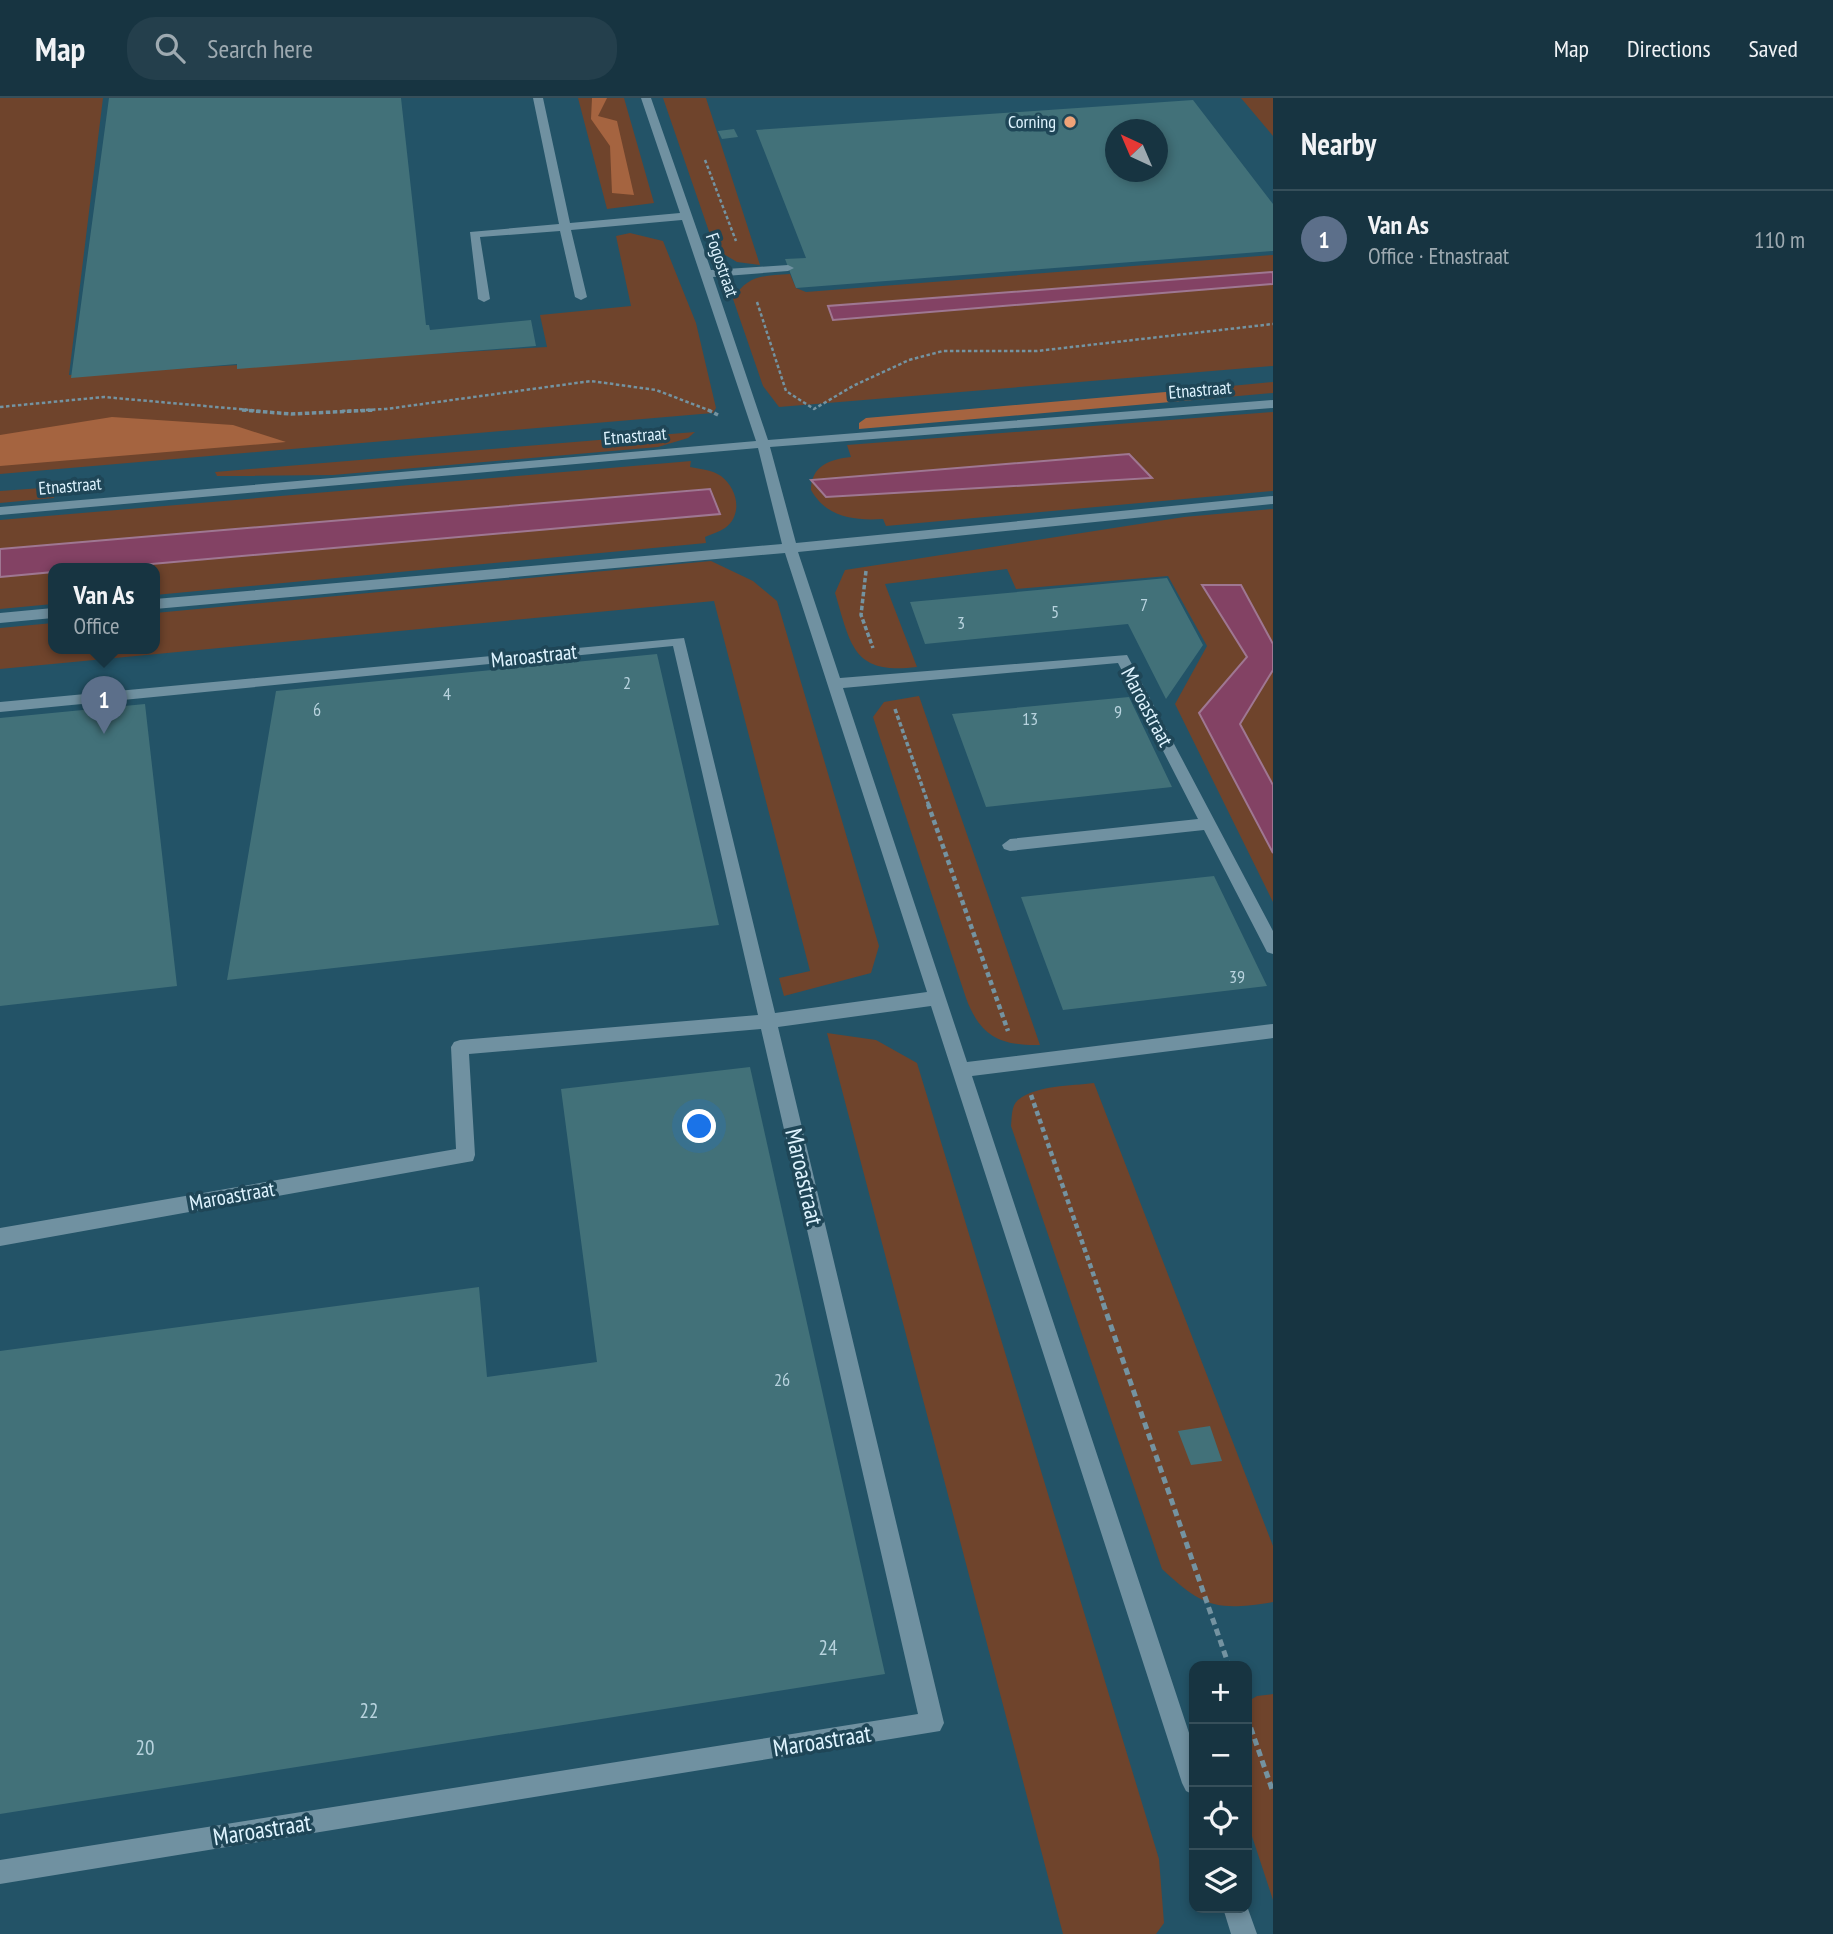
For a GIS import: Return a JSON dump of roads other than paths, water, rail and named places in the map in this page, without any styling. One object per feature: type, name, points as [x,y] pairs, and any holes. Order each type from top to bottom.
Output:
[{"type":"street","points":[[538,98],[581,297]]},
{"type":"street","name":"Fogostraat","points":[[646,98],[764,444],[790,548]]},
{"type":"street","points":[[484,299],[474,234],[687,216]]},
{"type":"street","points":[[707,274],[788,268]]},
{"type":"street","name":"Etnastraat","points":[[0,511],[764,444],[1273,404]]},
{"type":"street","points":[[160,604],[790,548],[1273,500]]},
{"type":"street","points":[[790,548],[1189,1768]]},
{"type":"street","points":[[0,618],[48,613]]},
{"type":"street","name":"Maroastraat","points":[[0,707],[679,641],[932,1724],[0,1872]]},
{"type":"street","name":"Maroastraat","points":[[835,684],[1122,658],[1273,947]]},
{"type":"street","points":[[1010,845],[1208,824]]},
{"type":"street","name":"Maroastraat","points":[[0,1237],[466,1155],[460,1047],[768,1021],[937,998]]},
{"type":"street","points":[[961,1070],[1273,1031]]},
{"type":"street","points":[[1237,1913],[1244,1934]]},
{"type":"place","name":"Corning","points":[[1070,122]]},
{"type":"place","name":"Van As","points":[[104,734]]}]
